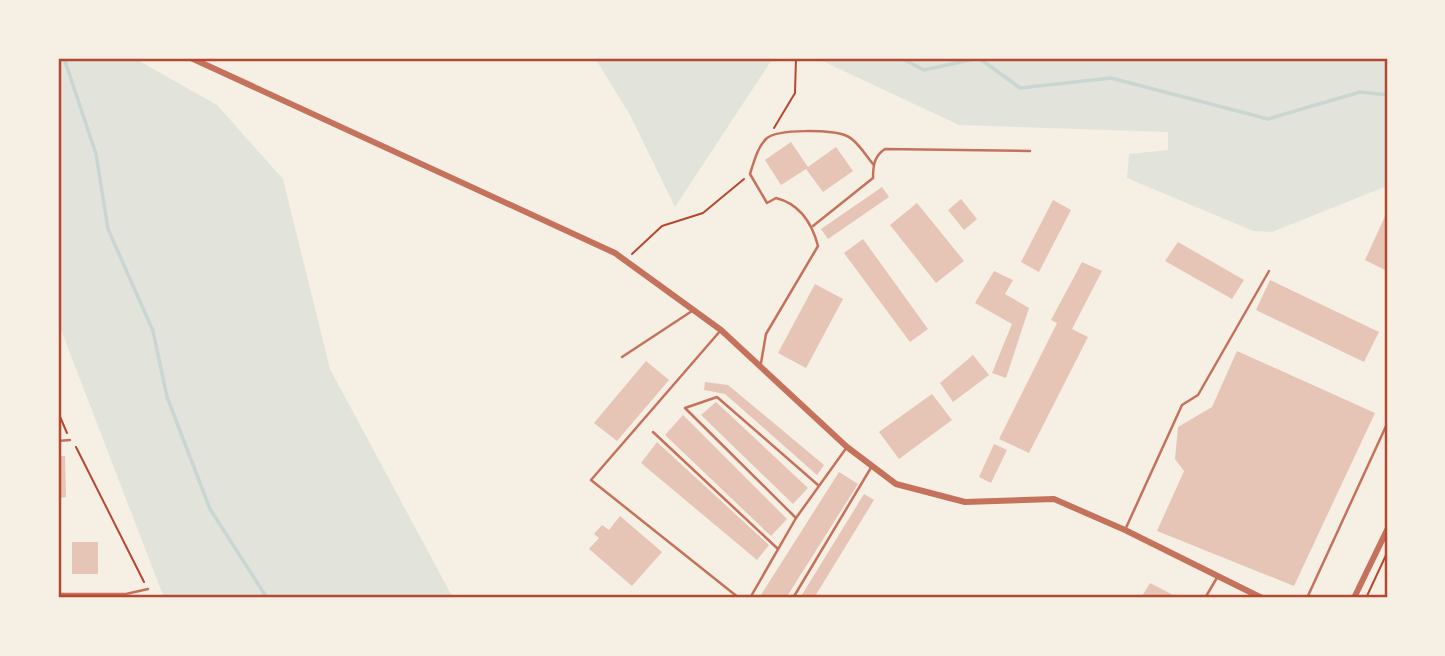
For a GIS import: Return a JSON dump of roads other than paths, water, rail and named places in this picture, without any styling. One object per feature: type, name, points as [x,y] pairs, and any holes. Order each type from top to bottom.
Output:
[{"type":"street","points":[[191,58],[626,260],[695,309],[847,447],[896,484],[965,502],[1054,499],[1125,530],[1262,598]]},
{"type":"street","points":[[1354,598],[1387,530]]},
{"type":"lane","points":[[760,368],[766,334],[818,246],[813,226],[790,202],[776,198],[767,203],[750,174],[760,147],[768,136],[783,132],[849,136],[873,164]]},
{"type":"lane","points":[[813,226],[873,178],[873,164],[878,153],[885,149],[1030,151]]},
{"type":"lane","points":[[1125,530],[1182,405],[1198,395],[1269,271]]},
{"type":"lane","points":[[622,357],[695,309]]},
{"type":"lane","points":[[720,330],[591,480],[739,598]]},
{"type":"lane","points":[[796,518],[685,408],[717,397],[818,485]]},
{"type":"lane","points":[[1307,598],[1387,424]]},
{"type":"lane","points":[[653,432],[777,548]]},
{"type":"lane","points":[[58,441],[70,440]]},
{"type":"lane","points":[[750,598],[796,518],[847,447]]},
{"type":"lane","points":[[793,598],[872,466]]},
{"type":"lane","points":[[1205,598],[1218,576]]},
{"type":"lane","points":[[58,594],[127,594],[148,589]]},
{"type":"waterway","points":[[64,58],[96,154],[108,229],[153,331],[167,397],[210,509],[267,598]]},
{"type":"waterway","points":[[901,58],[924,70],[979,58],[1020,88],[1111,78],[1268,119],[1360,92],[1387,95]]}]
